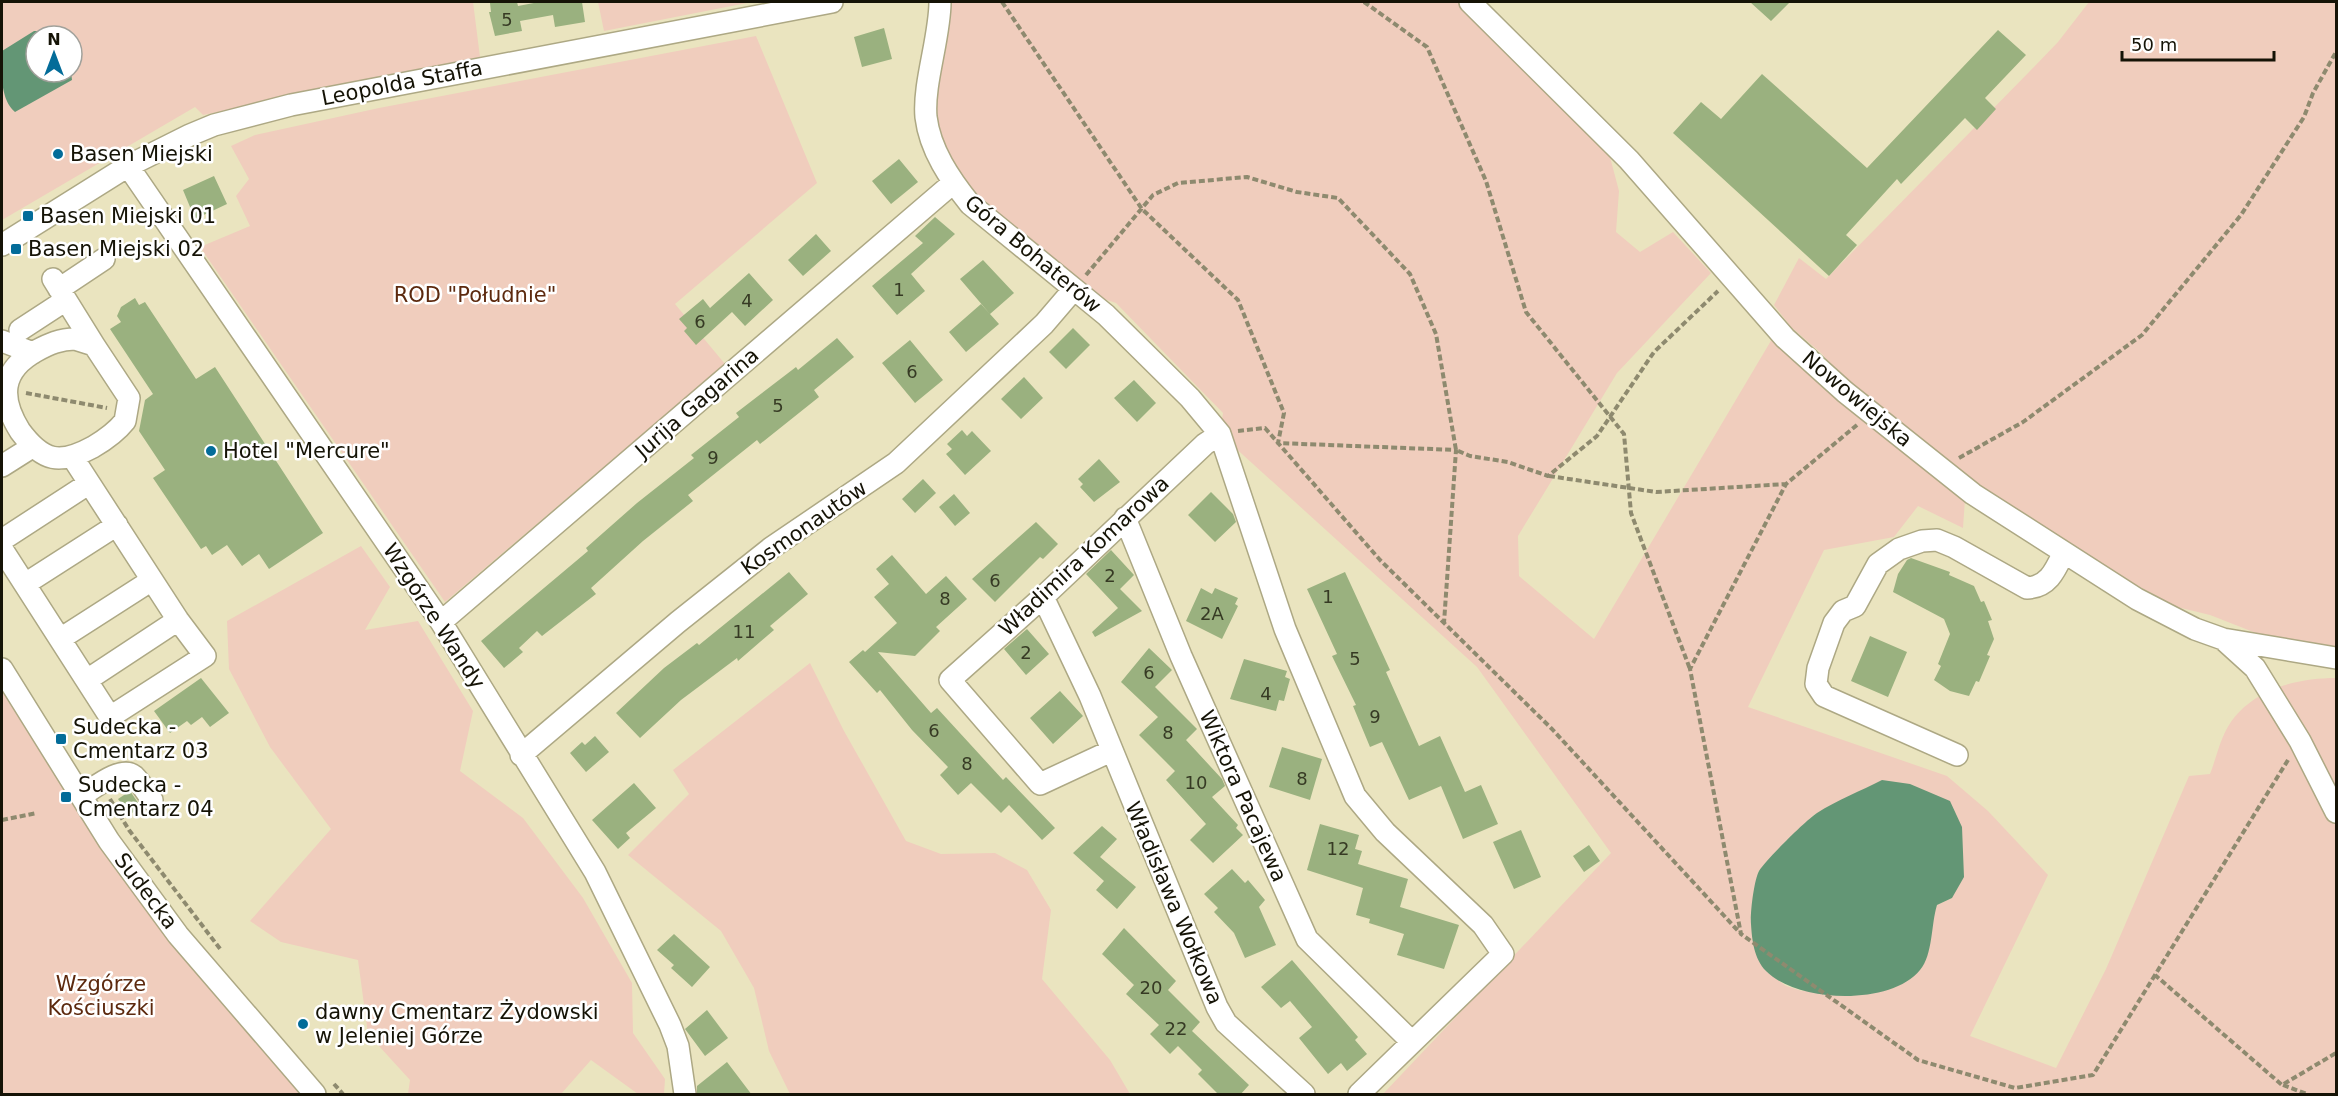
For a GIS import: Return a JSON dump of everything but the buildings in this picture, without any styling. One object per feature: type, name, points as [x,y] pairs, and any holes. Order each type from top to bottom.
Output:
[{"type":"street","name":"Leopolda Staffa","points":[[2,245],[128,166],[214,125],[291,105],[832,2]]},
{"type":"street","name":"Góra Bohaterów","points":[[940,2],[926,117],[935,149],[953,183],[970,204],[1106,315],[1190,398],[1220,434]]},
{"type":"street","name":"Nowowiejska","points":[[1470,2],[1629,160],[1785,338],[1871,413],[1972,495],[2063,554],[2164,614],[2223,639],[2337,658]]},
{"type":"street","name":"Wzgórze Wandy","points":[[128,166],[441,622],[595,872],[670,1025],[678,1046],[685,1095]]},
{"type":"street","name":"Jurija Gagarina","points":[[441,622],[953,183]]},
{"type":"street","points":[[20,330],[59,289],[104,259]]},
{"type":"street","points":[[59,289],[129,398],[127,412],[120,428],[73,458],[56,458],[32,447],[9,411],[5,374],[33,353],[66,339],[94,345]]},
{"type":"street","name":"Kosmonautów","points":[[521,755],[678,622],[771,548],[896,464],[1044,324],[1074,289]]},
{"type":"street","points":[[2,341],[33,353]]},
{"type":"street","points":[[1220,434],[1285,629],[1355,795],[1385,832],[1483,925],[1503,954],[1411,1041],[1359,1095]]},
{"type":"street","name":"Władimira Komarowa","points":[[1111,751],[1040,784],[950,680],[1043,597],[1205,444],[1220,434]]},
{"type":"street","points":[[2,466],[32,447]]},
{"type":"street","points":[[2,549],[110,717],[205,656],[178,620],[73,458]]},
{"type":"street","points":[[2,540],[88,484]]},
{"type":"street","name":"Wiktora Pacajewa","points":[[1125,518],[1181,656],[1307,939],[1411,1041]]},
{"type":"street","points":[[25,584],[117,525]]},
{"type":"street","points":[[1957,755],[1824,696],[1816,684],[1818,668],[1834,623],[1843,610],[1855,606],[1878,564],[1899,549],[1922,541],[1937,540],[1954,547],[2027,588],[2039,587],[2052,576],[2063,554]]},
{"type":"street","points":[[60,639],[152,579]]},
{"type":"street","name":"Władisława Wołkowa","points":[[1043,597],[1086,687],[1217,1007],[1226,1023],[1304,1095]]},
{"type":"street","points":[[87,680],[178,620]]},
{"type":"street","points":[[2223,639],[2255,668],[2300,741],[2337,812]]},
{"type":"street","name":"Sudecka","points":[[2,669],[109,841],[178,934],[315,1095]]},
{"type":"street","points":[[81,796],[116,776],[128,773],[133,775],[153,800]]},
{"type":"path","points":[[1002,2],[1142,209],[1238,300],[1284,414],[1278,443]]},
{"type":"path","points":[[1364,2],[1427,47],[1486,181],[1526,312],[1624,434],[1631,513],[1690,669],[1740,934]]},
{"type":"path","points":[[1940,468],[2023,422],[2142,335],[2241,215],[2304,117],[2313,93],[2337,52]]},
{"type":"path","points":[[1074,289],[1153,195],[1178,183],[1247,177],[1297,192],[1338,198],[1410,274],[1436,334],[1456,450],[1444,623]]},
{"type":"path","points":[[1548,476],[1597,436],[1654,352],[1715,294],[1731,274]]},
{"type":"path","points":[[5,374],[127,412]]},
{"type":"path","points":[[1690,669],[1786,484],[1871,413]]},
{"type":"path","points":[[1220,434],[1265,428],[1380,560],[1552,729],[1740,934],[1918,1060],[2015,1088],[2093,1075],[2300,741]]},
{"type":"path","points":[[1278,443],[1456,450],[1470,456],[1508,462],[1548,476],[1656,492],[1786,484]]},
{"type":"path","points":[[107,794],[129,830],[223,953]]},
{"type":"path","points":[[2,820],[37,813]]},
{"type":"path","points":[[2155,975],[2282,1085],[2307,1095]]},
{"type":"path","points":[[2282,1085],[2337,1053]]},
{"type":"path","points":[[332,1081],[343,1095]]},
{"type":"green space","points":[[2,2],[473,2],[480,57],[203,115],[195,107],[2,220]]},
{"type":"green space","points":[[598,2],[752,2],[604,31]]},
{"type":"green space","points":[[937,2],[1460,2],[1610,157],[1619,191],[1616,232],[1640,252],[1673,232],[1711,273],[1617,373],[1518,536],[1519,576],[1594,639],[1772,339],[1965,499],[1963,528],[1918,506],[1894,537],[1824,550],[1748,707],[1947,776],[1988,811],[2048,875],[1970,1036],[2056,1068],[2106,969],[2189,776],[2210,774],[2229,725],[2250,702],[2291,683],[2336,678],[2336,1094],[1383,1094],[1611,853],[1477,667],[1220,434],[1223,413],[1116,303],[1074,289],[939,161],[932,45]],"holes":[[[1815,814],[1952,898],[1937,905],[1930,924],[1802,991],[1786,986],[1765,970],[1758,872]]]},
{"type":"green space","points":[[2089,2],[2336,2],[2336,647],[2256,633],[2210,615],[2177,607],[2097,564],[1937,457],[1847,382],[1821,353],[1791,327],[1774,305],[1799,258],[1826,279],[2058,42]]},
{"type":"green space","name":"ROD \"Południe\"","points":[[756,36],[817,183],[675,304],[725,364],[445,602],[200,247],[250,226],[236,196],[249,179],[231,146],[255,135],[379,108]]},
{"type":"green space","points":[[361,546],[390,587],[365,630],[418,621],[473,711],[460,771],[523,818],[583,898],[632,983],[633,1033],[665,1079],[664,1094],[638,1094],[591,1060],[561,1094],[408,1094],[410,1080],[368,1034],[358,960],[281,942],[250,921],[331,829],[270,747],[229,669],[227,621]]},
{"type":"green space","points":[[810,663],[844,731],[906,841],[941,854],[995,853],[1027,870],[1051,910],[1042,979],[1110,1060],[1130,1094],[790,1094],[769,1051],[754,988],[721,931],[628,855],[689,794],[673,770]]},
{"type":"green space","name":"Wzgórze Kościuszki","points":[[2,669],[81,796],[315,1094],[2,1094]]},
{"type":"shaded area","points":[[24,37],[24,84],[65,84],[15,112],[6,100],[4,92],[2,51]]},
{"type":"shaded area","points":[[1882,780],[1910,784],[1950,801],[1962,827],[1964,877],[1952,898],[1937,905],[1930,948],[1924,964],[1906,982],[1888,990],[1867,995],[1821,994],[1780,982],[1762,966],[1753,943],[1751,913],[1759,871],[1804,823],[1817,813]]},
{"type":"place","name":"Basen Miejski","points":[[58,154]]},
{"type":"place","name":"Basen Miejski 01","points":[[28,216]]},
{"type":"place","name":"Basen Miejski 02","points":[[16,249]]},
{"type":"place","name":"Hotel \"Mercure\"","points":[[211,451]]},
{"type":"place","name":"Sudecka - Cmentarz 03","points":[[61,739]]},
{"type":"place","name":"Sudecka - Cmentarz 04","points":[[66,797]]},
{"type":"place","name":"dawny Cmentarz Żydowski w Jeleniej Górze","points":[[303,1024]]}]
